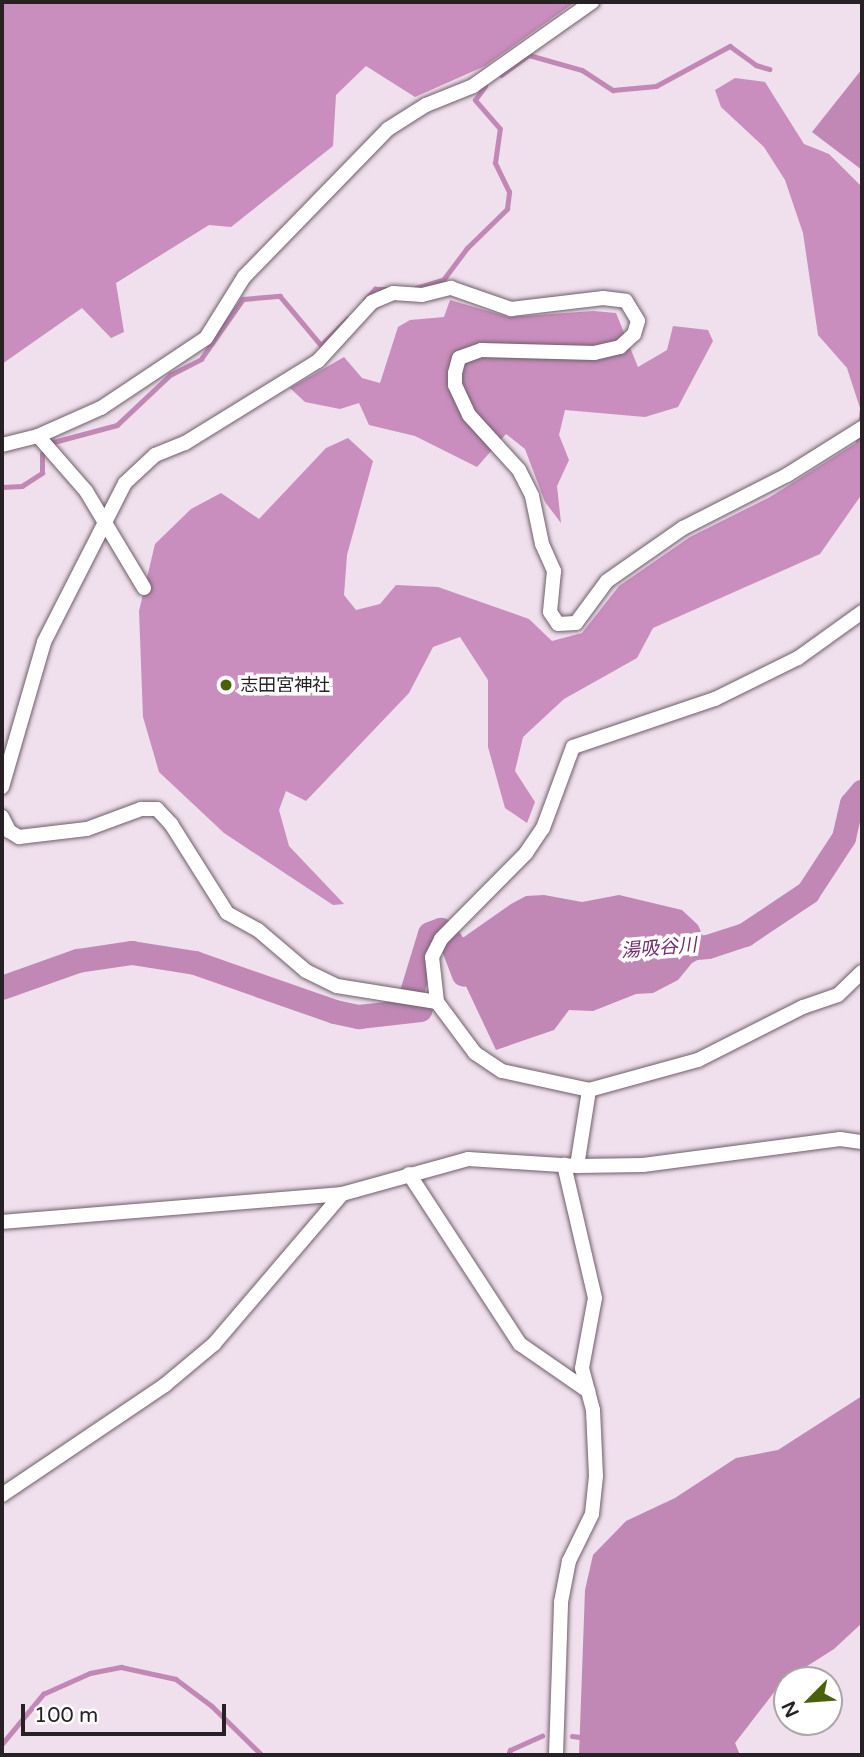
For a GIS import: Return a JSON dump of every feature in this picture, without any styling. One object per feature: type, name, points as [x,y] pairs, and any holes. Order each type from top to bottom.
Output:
[{"type":"street","points":[[2,445],[38,436],[101,408],[206,338],[244,277],[388,129],[426,105],[473,86],[586,11],[592,2]]},
{"type":"street","points":[[2,787],[44,642],[125,483],[155,455],[185,443],[318,360],[372,302],[393,293],[422,295],[451,288],[511,309],[603,298],[626,301],[638,321],[634,334],[620,347],[594,353],[481,349],[460,358],[455,373],[455,386],[469,415],[519,470],[532,496],[542,544],[554,570],[550,612],[558,624],[576,623],[607,581],[683,528],[787,475],[862,428]]},
{"type":"street","points":[[38,436],[61,459],[104,520],[145,588]]},
{"type":"street","points":[[862,612],[798,658],[715,699],[573,747],[542,828],[526,853],[447,935],[432,957],[437,1002],[475,1053],[502,1071],[589,1090],[698,1060],[803,1007],[838,995],[862,972]]},
{"type":"street","points":[[2,817],[9,831],[19,837],[87,829],[141,809],[157,809],[171,824],[227,913],[258,930],[306,971],[337,986],[437,1002]]},
{"type":"street","points":[[556,1755],[561,1602],[569,1561],[592,1514],[594,1433],[582,1368],[595,1298],[571,1166],[589,1090]]},
{"type":"street","points":[[2,1222],[342,1194],[468,1159],[571,1166],[643,1165],[840,1139],[862,1142]]},
{"type":"street","points":[[409,1174],[520,1344],[588,1391]]},
{"type":"street","points":[[2,1495],[165,1385],[214,1344],[342,1194]]},
{"type":"shaded area","points":[[2,2],[575,2],[485,66],[415,97],[366,66],[336,95],[333,146],[231,227],[209,225],[116,283],[124,332],[111,338],[82,308],[2,364]]},
{"type":"shaded area","points":[[735,78],[765,82],[804,144],[829,154],[862,187],[862,494],[820,554],[653,628],[637,658],[564,699],[523,737],[515,771],[535,802],[527,823],[505,808],[488,747],[488,680],[460,637],[433,647],[409,693],[306,801],[286,791],[279,810],[289,846],[344,904],[333,905],[224,833],[159,772],[143,717],[139,611],[155,544],[191,509],[221,493],[259,519],[326,448],[348,438],[373,461],[347,555],[344,595],[356,610],[380,604],[396,585],[438,587],[529,619],[552,641],[582,633],[619,586],[690,537],[770,497],[856,443],[860,408],[847,368],[818,335],[803,233],[785,180],[764,147],[721,107],[715,90]]},
{"type":"shaded area","points":[[450,300],[509,317],[593,311],[616,313],[638,367],[667,350],[673,326],[708,330],[713,341],[678,407],[645,417],[565,410],[559,435],[569,460],[557,486],[561,523],[545,502],[525,449],[506,434],[477,467],[415,436],[369,425],[359,403],[340,409],[305,402],[290,388],[344,357],[362,378],[380,383],[398,327],[410,320],[444,317]]},
{"type":"water","points":[[862,69],[862,170],[812,132]]},
{"type":"water","points":[[544,895],[582,902],[619,895],[682,910],[698,925],[710,953],[692,963],[678,980],[653,993],[636,994],[593,1011],[569,1010],[554,1030],[496,1050],[448,948],[457,937],[464,937],[511,904],[526,896]]},
{"type":"water","points":[[862,1396],[862,1623],[834,1649],[807,1666],[773,1666],[773,1694],[735,1743],[740,1755],[579,1755],[585,1590],[593,1555],[626,1521],[675,1498],[736,1458],[778,1450]]},
{"type":"waterway","points":[[501,75],[529,55],[582,70],[613,90],[656,86],[730,46],[756,65],[769,69]]},
{"type":"waterway","points":[[416,288],[443,280],[467,248],[507,209],[509,192],[495,163],[500,129],[475,100],[485,86]]},
{"type":"waterway","points":[[365,300],[375,289],[390,289]]},
{"type":"waterway","points":[[50,443],[117,425],[170,375],[201,359],[243,299],[280,296],[321,345],[347,319]]},
{"type":"waterway","points":[[2,487],[22,486],[42,473],[42,454]]},
{"type":"waterway","name":"湯吸谷川","points":[[674,950],[708,947],[745,935],[808,893],[844,838],[852,804],[862,792]]},
{"type":"waterway","points":[[407,1009],[430,934],[441,930],[451,941],[464,975]]},
{"type":"waterway","name":"湯吸谷川","points":[[2,988],[78,961],[132,953],[195,963],[335,1012],[359,1017],[421,1010]]},
{"type":"waterway","points":[[2,1744],[43,1694],[90,1673],[121,1667],[176,1679],[212,1706],[262,1755]]},
{"type":"waterway","points":[[508,1755],[510,1750],[542,1736]]},
{"type":"waterway","points":[[572,1736],[580,1737]]},
{"type":"place","name":"志田宮神社","points":[[226,685]]}]
